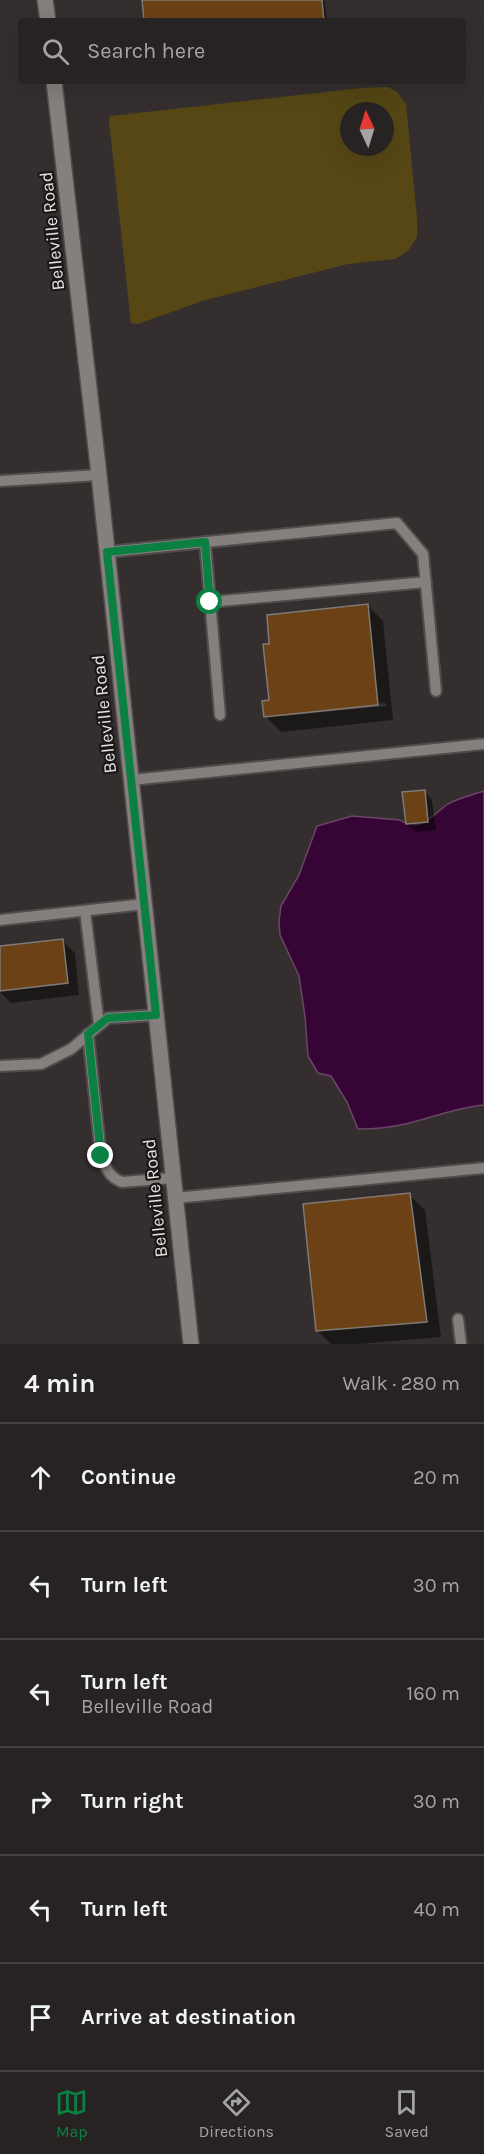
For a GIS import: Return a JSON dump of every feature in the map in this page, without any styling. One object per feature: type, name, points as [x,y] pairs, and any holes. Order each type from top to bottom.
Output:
[{"type":"main road","points":[[45,0],[48,18]]},
{"type":"main road","name":"Belleville Road","points":[[54,84],[99,475],[191,1344]]},
{"type":"lane","points":[[0,482],[99,475]]},
{"type":"lane","points":[[107,552],[397,523],[423,554],[436,691]]},
{"type":"lane","points":[[205,542],[220,715]]},
{"type":"lane","points":[[210,602],[426,582]]},
{"type":"lane","points":[[131,780],[484,744]]},
{"type":"lane","points":[[0,921],[144,904]]},
{"type":"lane","points":[[84,911],[99,1025]]},
{"type":"lane","points":[[0,1066],[41,1064],[71,1049],[108,1018],[156,1015]]},
{"type":"lane","points":[[88,1034],[101,1156],[106,1170],[114,1179],[122,1182],[173,1178]]},
{"type":"lane","points":[[175,1198],[484,1168]]},
{"type":"lane","points":[[458,1319],[460,1344]]},
{"type":"shaded area","points":[[388,87],[397,92],[406,104],[417,237],[408,251],[395,259],[348,264],[205,300],[138,324],[131,323],[110,116],[361,88]]},
{"type":"shaded area","points":[[484,791],[484,1105],[454,1110],[415,1122],[382,1128],[358,1129],[347,1102],[331,1076],[318,1073],[308,1056],[299,976],[280,935],[281,906],[299,875],[317,826],[352,816],[420,824],[448,804]]},
{"type":"building","points":[[142,0],[322,0],[324,18],[144,18]]},
{"type":"building","points":[[368,604],[378,705],[264,717],[262,701],[269,700],[263,644],[269,644],[267,615]]},
{"type":"building","points":[[425,790],[428,822],[406,824],[402,792]]},
{"type":"building","points":[[63,939],[68,983],[0,991],[0,946]]},
{"type":"building","points":[[410,1193],[427,1322],[316,1331],[303,1204]]},
{"type":"route","points":[[101,1156],[88,1034],[108,1018],[156,1015],[107,552],[205,542],[210,602]]}]
